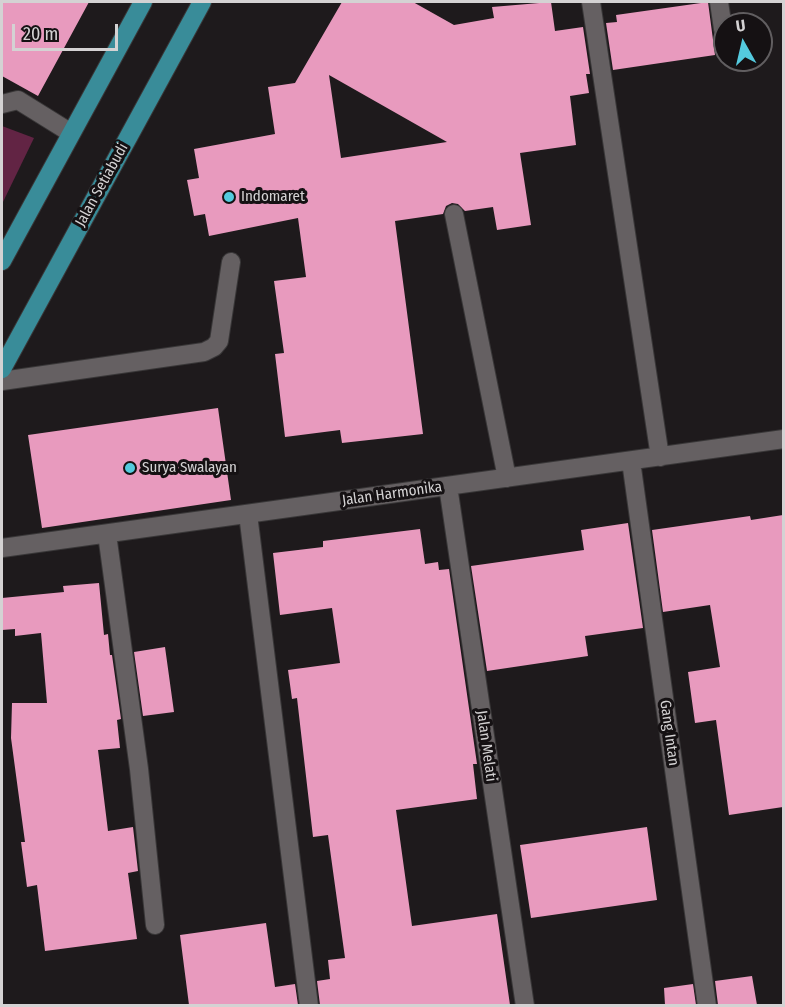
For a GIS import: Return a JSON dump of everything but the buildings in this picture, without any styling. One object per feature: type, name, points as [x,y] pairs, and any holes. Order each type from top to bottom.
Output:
[{"type":"main road","points":[[2,261],[143,2]]},
{"type":"main road","name":"Jalan Setiabudi","points":[[2,369],[202,2]]},
{"type":"street","points":[[591,2],[660,457]]},
{"type":"street","points":[[2,104],[18,100],[71,133]]},
{"type":"street","points":[[454,214],[507,478]]},
{"type":"street","points":[[2,381],[204,352],[214,347],[219,341],[231,262]]},
{"type":"street","name":"Jalan Harmonika","points":[[2,548],[783,439]]},
{"type":"street","name":"Gang Intan","points":[[631,461],[707,1005]]},
{"type":"street","name":"Jalan Melati","points":[[448,486],[525,1005]]},
{"type":"street","points":[[248,514],[309,1005]]},
{"type":"street","points":[[107,534],[139,769],[155,925]]},
{"type":"shaded area","points":[[2,126],[34,138],[2,204]]},
{"type":"place","name":"Indomaret","points":[[229,197]]},
{"type":"place","name":"Surya Swalayan","points":[[130,468]]}]
